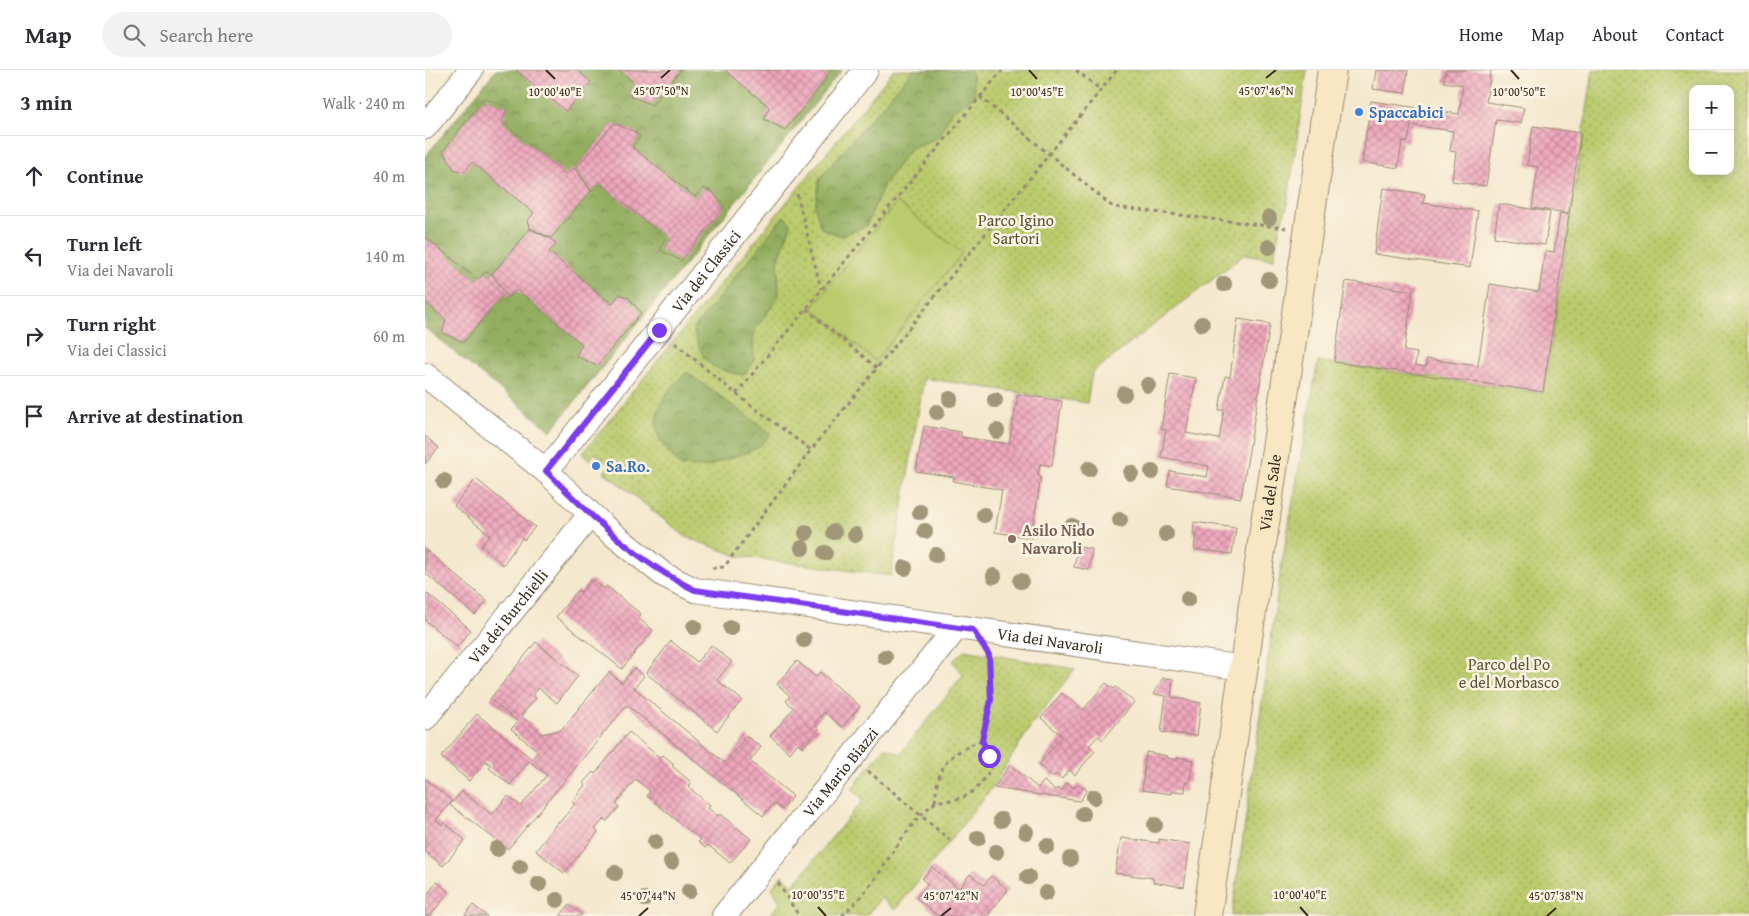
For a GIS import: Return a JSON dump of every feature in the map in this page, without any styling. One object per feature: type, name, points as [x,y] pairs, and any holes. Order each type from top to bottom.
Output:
[{"type":"street","points":[[425,127],[471,70]]},
{"type":"street","name":"Via dei Classici","points":[[546,471],[866,70]]},
{"type":"street","name":"Via del Sale","points":[[1207,916],[1332,70]]},
{"type":"street","name":"Via dei Navaroli","points":[[425,375],[546,471],[590,515],[664,576],[695,590],[1244,668]]},
{"type":"street","name":"Via dei Burchielli","points":[[425,718],[590,515]]},
{"type":"street","name":"Via Mario Biazzi","points":[[724,916],[851,758],[965,629]]},
{"type":"path","points":[[736,394],[1002,70]]},
{"type":"path","points":[[1076,70],[1101,90]]},
{"type":"path","points":[[707,569],[724,567],[811,450],[1117,70]]},
{"type":"path","points":[[980,97],[1113,207],[1309,231]]},
{"type":"path","points":[[790,166],[821,290]]},
{"type":"path","points":[[805,309],[877,368]]},
{"type":"path","points":[[659,330],[736,394],[811,450]]},
{"type":"path","points":[[842,916],[868,888],[899,841],[920,815],[935,802],[956,800],[972,793],[982,784],[991,768],[982,740],[991,700],[989,655],[965,629]]},
{"type":"path","points":[[935,802],[939,773],[947,761],[960,749],[982,740]]},
{"type":"path","points":[[851,758],[949,840]]},
{"type":"path","points":[[762,869],[777,881],[799,916]]},
{"type":"green space","points":[[496,70],[516,70],[566,111],[590,82],[577,70],[618,70],[634,83],[630,96],[652,105],[681,70],[725,70],[769,107],[764,119],[785,130],[828,77],[823,70],[842,70],[551,431],[425,328],[425,302],[446,320],[442,333],[464,342],[505,293],[492,274],[485,272],[478,280],[425,237],[425,157]],"holes":[[[484,98],[507,107],[502,122],[566,174],[530,228],[527,221],[534,213],[472,162],[454,169],[443,151]],[[614,123],[635,132],[640,137],[632,147],[695,197],[704,188],[713,192],[724,207],[681,260],[660,250],[665,238],[601,184],[592,191],[576,167]],[[530,229],[551,239],[556,244],[549,252],[612,304],[620,294],[629,298],[640,313],[597,366],[576,356],[582,344],[517,290],[508,297],[492,274]]]},
{"type":"green space","name":"Parco Igino Sartori","points":[[894,70],[1307,70],[1287,207],[1280,226],[1274,259],[1245,254],[1092,373],[1087,403],[924,378],[891,576],[738,556],[686,537],[604,472],[610,465],[595,453],[589,460],[582,454]]},
{"type":"green space","points":[[913,70],[971,70],[975,95],[952,111],[937,138],[911,148],[884,184],[866,226],[841,236],[821,228],[815,207],[820,178]]},
{"type":"green space","name":"Parco del Po e del Morbasco","points":[[1593,70],[1749,70],[1749,916],[1232,916],[1280,574],[1318,361],[1543,393]]},
{"type":"green space","points":[[897,202],[962,253],[875,361],[812,308]]},
{"type":"green space","points":[[784,216],[791,224],[778,262],[779,296],[753,333],[754,362],[743,375],[714,367],[700,350],[693,330]]},
{"type":"green space","points":[[687,372],[771,434],[758,448],[706,467],[680,466],[661,441],[656,422],[658,412],[667,394]]},
{"type":"green space","points":[[964,650],[1075,669],[1035,720],[991,789],[895,910],[881,898],[866,916],[769,916],[780,903],[772,888],[782,875],[793,885],[863,800],[852,788],[885,747],[900,754],[963,675],[953,661]]},
{"type":"building","points":[[516,70],[577,70],[591,82],[566,111]]},
{"type":"building","points":[[618,70],[681,70],[652,105],[630,96],[634,83]]},
{"type":"building","points":[[725,70],[823,70],[828,77],[785,130],[764,119],[769,107]]},
{"type":"building","points":[[1376,70],[1408,70],[1405,93],[1373,89]]},
{"type":"building","points":[[1446,70],[1491,70],[1486,102],[1524,108],[1521,123],[1496,120],[1486,186],[1452,181],[1456,152],[1450,151],[1453,131],[1411,125],[1408,142],[1402,141],[1398,168],[1362,162],[1371,101],[1459,114],[1463,85],[1444,82]]},
{"type":"building","points":[[484,98],[508,107],[502,122],[566,174],[574,168],[591,191],[551,238],[530,228],[527,221],[534,213],[472,162],[464,172],[454,169],[443,151]]},
{"type":"building","points":[[614,123],[635,132],[640,137],[632,147],[695,197],[703,188],[713,192],[724,207],[681,261],[660,250],[665,238],[601,184],[592,191],[576,168]]},
{"type":"building","points":[[1533,126],[1581,133],[1569,213],[1532,208],[1538,167],[1527,165]]},
{"type":"building","points":[[1383,188],[1425,194],[1423,203],[1478,211],[1470,268],[1374,254]]},
{"type":"building","points":[[1499,204],[1550,212],[1545,245],[1494,237]]},
{"type":"building","points":[[1560,213],[1569,215],[1543,392],[1334,362],[1346,281],[1413,291],[1404,351],[1417,353],[1415,365],[1426,367],[1427,359],[1478,366],[1490,284],[1539,292],[1545,251],[1554,252]]},
{"type":"building","points":[[530,229],[551,239],[556,244],[549,252],[612,304],[620,294],[629,298],[641,313],[597,366],[576,356],[582,344],[517,290],[508,297],[492,274]]},
{"type":"building","points":[[425,237],[478,280],[485,272],[492,274],[505,293],[464,342],[442,333],[446,320],[425,302]]},
{"type":"building","points":[[1238,319],[1270,324],[1241,498],[1167,486],[1170,471],[1207,477],[1209,466],[1161,457],[1166,430],[1161,429],[1170,374],[1196,378],[1186,433],[1219,439],[1224,410],[1219,410],[1225,376],[1230,377]]},
{"type":"building","points":[[1018,394],[1062,401],[1052,466],[1040,464],[1038,476],[1041,477],[1031,538],[995,532],[1002,490],[953,481],[954,477],[916,471],[924,426],[961,432],[961,437],[1009,444]]},
{"type":"building","points":[[425,436],[439,448],[425,464]]},
{"type":"building","points":[[476,479],[535,527],[524,540],[522,538],[503,565],[481,546],[490,535],[454,506]]},
{"type":"building","points":[[1194,522],[1236,528],[1232,554],[1194,549],[1196,534],[1193,534]]},
{"type":"building","points":[[1078,547],[1092,549],[1089,570],[1074,567]]},
{"type":"building","points":[[425,549],[487,601],[475,615],[425,573]]},
{"type":"building","points":[[591,579],[604,589],[606,586],[641,614],[638,618],[653,630],[622,669],[556,617],[578,590],[581,592]]},
{"type":"building","points":[[425,592],[471,630],[457,647],[425,620]]},
{"type":"building","points":[[671,641],[697,662],[711,645],[732,662],[717,680],[742,700],[717,731],[646,673]]},
{"type":"building","points":[[536,642],[578,676],[557,703],[539,688],[533,695],[536,698],[521,716],[542,734],[561,730],[609,672],[622,683],[634,668],[644,676],[634,688],[725,763],[746,736],[761,747],[750,761],[793,796],[782,810],[774,803],[763,816],[627,705],[508,849],[450,805],[462,791],[492,815],[508,796],[521,806],[547,775],[529,761],[510,785],[489,768],[491,765],[486,761],[469,781],[441,757],[477,714],[532,759],[538,751],[511,729],[518,722],[490,699]]},
{"type":"building","points":[[797,661],[816,677],[820,672],[860,706],[842,727],[824,712],[814,724],[819,729],[803,747],[798,743],[790,753],[770,736],[794,708],[786,701],[790,696],[777,684]]},
{"type":"building","points":[[1163,678],[1173,679],[1171,697],[1201,703],[1197,736],[1161,732],[1166,696],[1153,694]]},
{"type":"building","points":[[1106,683],[1114,689],[1116,687],[1134,702],[1103,740],[1098,736],[1089,746],[1095,751],[1075,775],[1069,770],[1062,779],[1056,774],[1053,777],[1039,765],[1062,736],[1041,718],[1062,693],[1083,710]]},
{"type":"building","points":[[629,732],[660,758],[663,755],[674,764],[672,766],[691,782],[688,787],[710,805],[708,808],[718,816],[720,814],[751,839],[730,863],[708,845],[705,848],[698,842],[701,840],[647,796],[650,791],[636,779],[616,804],[619,807],[607,821],[604,819],[595,829],[598,832],[564,873],[536,851],[558,821],[559,823],[575,804],[572,802],[585,785],[583,783],[593,772],[595,774]]},
{"type":"building","points":[[1146,752],[1168,756],[1167,758],[1177,760],[1177,757],[1193,760],[1189,783],[1186,782],[1185,792],[1173,791],[1172,794],[1142,790]]},
{"type":"building","points":[[1010,765],[1038,788],[1044,781],[1055,790],[1058,788],[1061,791],[1067,783],[1074,788],[1078,784],[1087,790],[1080,801],[994,788]]},
{"type":"building","points":[[425,779],[452,801],[436,820],[442,825],[444,822],[465,840],[443,866],[425,851]]},
{"type":"building","points":[[1121,838],[1159,843],[1159,839],[1190,844],[1184,887],[1153,882],[1153,878],[1115,873]]},
{"type":"building","points":[[932,867],[959,889],[970,874],[984,885],[991,876],[1008,890],[987,916],[938,916],[916,898],[928,884],[922,879]]},
{"type":"building","points":[[437,882],[449,892],[430,916],[425,916],[425,897]]},
{"type":"building","points":[[473,905],[487,916],[464,916]]},
{"type":"building","points":[[569,905],[582,915],[560,916]]},
{"type":"place","name":"Spaccabici","points":[[1359,112]]},
{"type":"place","name":"Sa.Ro.","points":[[596,466]]},
{"type":"place","name":"Asilo Nido Navaroli","points":[[1012,539]]},
{"type":"route","points":[[659,330],[546,471],[590,515],[664,576],[695,590],[973,630],[989,655],[991,700],[982,740],[989,756]]}]
